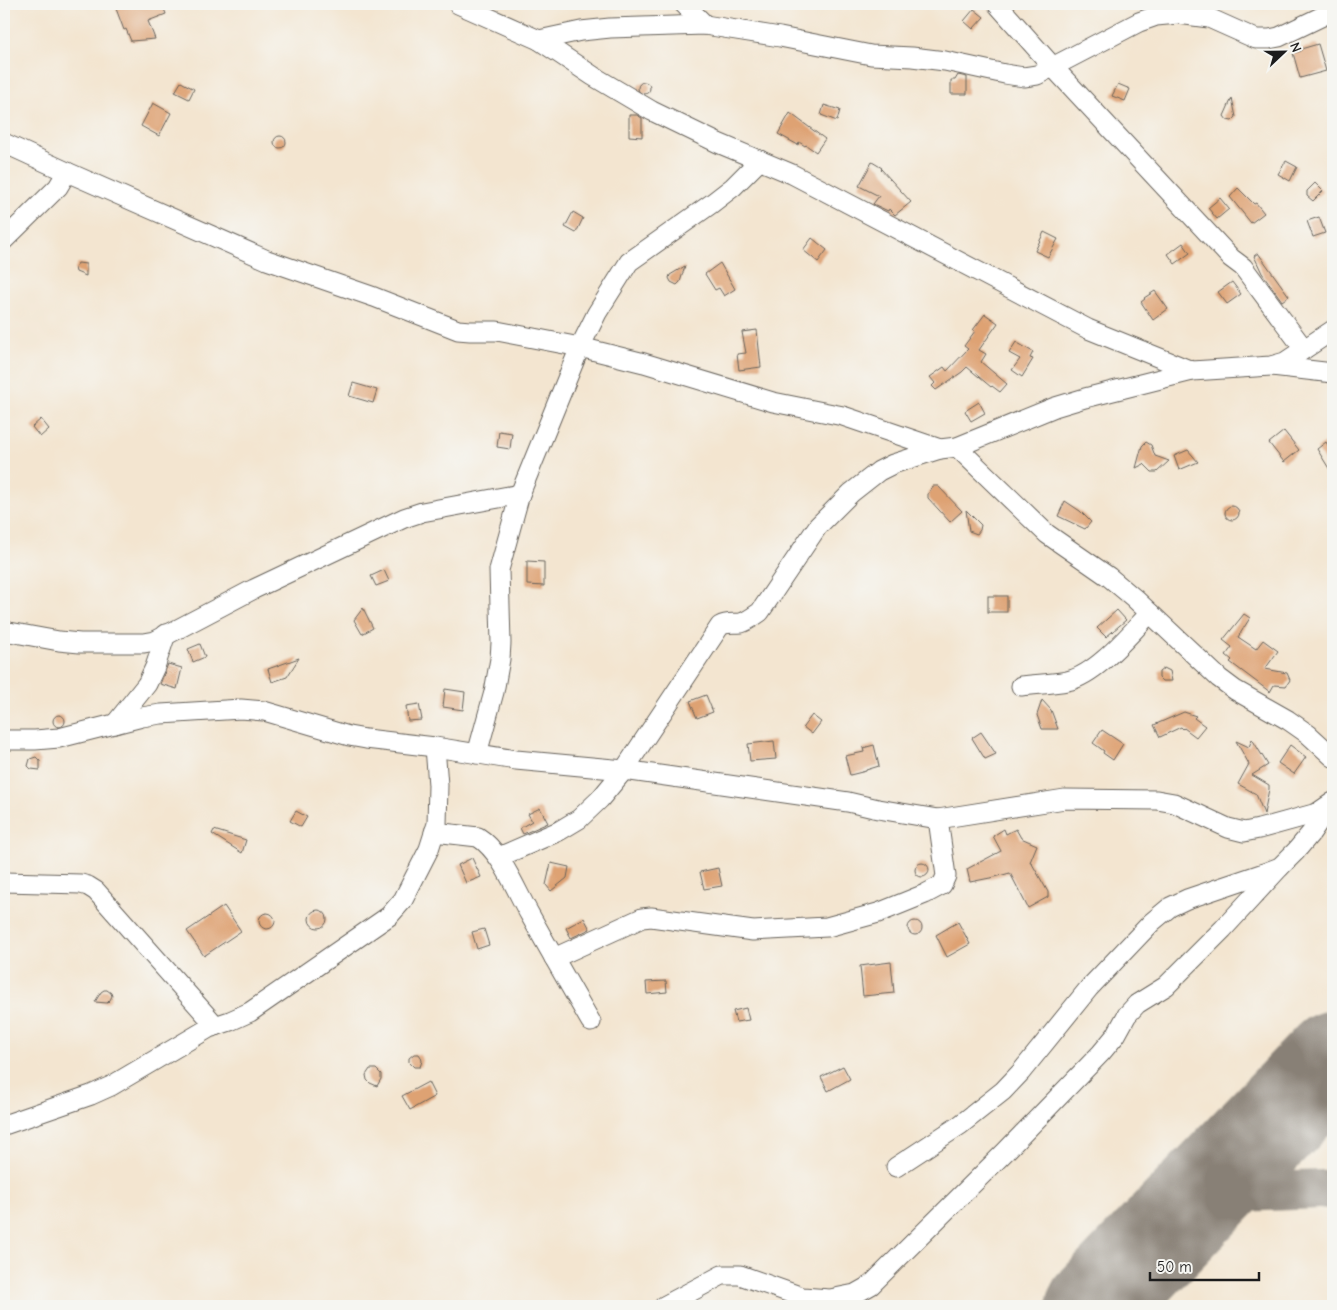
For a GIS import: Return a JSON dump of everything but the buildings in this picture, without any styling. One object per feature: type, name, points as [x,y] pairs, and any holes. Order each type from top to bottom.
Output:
[{"type":"street","points":[[458,4],[539,40],[593,76],[652,111],[718,143],[792,174],[1088,329],[1192,371]]},
{"type":"street","points":[[684,4],[705,25]]},
{"type":"street","points":[[996,4],[1231,258],[1243,267],[1304,349]]},
{"type":"street","points":[[539,40],[610,28],[705,25],[872,55],[945,61],[1024,77],[1037,75],[1139,22],[1156,16],[1178,14],[1209,18],[1256,40],[1279,37],[1333,11]]},
{"type":"street","points":[[4,142],[67,172],[267,260],[374,297],[458,330],[497,331],[580,347],[644,363],[773,402],[843,416],[948,448],[1047,534],[1109,577],[1220,678],[1235,690],[1288,720],[1308,734],[1333,756]]},
{"type":"street","points":[[477,754],[494,692],[500,659],[499,570],[520,494],[580,347],[597,312],[629,262],[733,187],[760,160]]},
{"type":"street","points":[[4,240],[58,187],[67,172]]},
{"type":"street","points":[[1271,366],[1285,362],[1333,330]]},
{"type":"street","points":[[499,857],[560,831],[579,819],[600,799],[624,770],[720,626],[725,623],[740,623],[760,612],[818,526],[851,493],[879,471],[893,464],[948,448],[1055,407],[1192,371],[1271,366],[1333,372]]},
{"type":"street","points":[[4,631],[80,643],[144,643],[155,641],[254,589],[404,518],[422,512],[520,494]]},
{"type":"street","points":[[1021,686],[1067,681],[1084,675],[1095,668],[1150,613]]},
{"type":"street","points":[[115,724],[146,684],[155,667],[166,634]]},
{"type":"street","points":[[4,740],[59,738],[142,716],[241,709],[264,711],[349,736],[366,739],[435,747],[516,760],[624,770],[848,802],[938,819],[1064,799],[1157,800],[1174,803],[1228,828],[1244,832],[1317,813],[1332,803]]},
{"type":"street","points":[[4,1125],[111,1086],[209,1028],[250,1012],[389,916],[403,900],[429,850],[437,824],[438,785],[435,747]]},
{"type":"street","points":[[664,1306],[722,1275],[740,1275],[802,1297],[830,1300],[855,1294],[872,1284],[1005,1152],[1101,1053],[1137,1004],[1166,986],[1223,929],[1296,851],[1332,803]]},
{"type":"street","points":[[554,958],[642,918],[651,916],[753,932],[827,927],[878,913],[925,894],[942,884],[945,880],[938,819]]},
{"type":"street","points":[[434,832],[478,837],[484,840],[499,857],[591,1022]]},
{"type":"street","points":[[896,1167],[960,1125],[1003,1091],[1021,1072],[1089,988],[1152,922],[1170,907],[1187,899],[1280,867]]},
{"type":"street","points":[[4,882],[81,884],[96,891],[216,1026]]},
{"type":"taxiway","points":[[1319,1075],[1333,1090]]},
{"type":"taxiway","points":[[1199,1199],[1227,1193],[1333,1189]]},
{"type":"runway","points":[[1096,1306],[1333,1060]]}]
